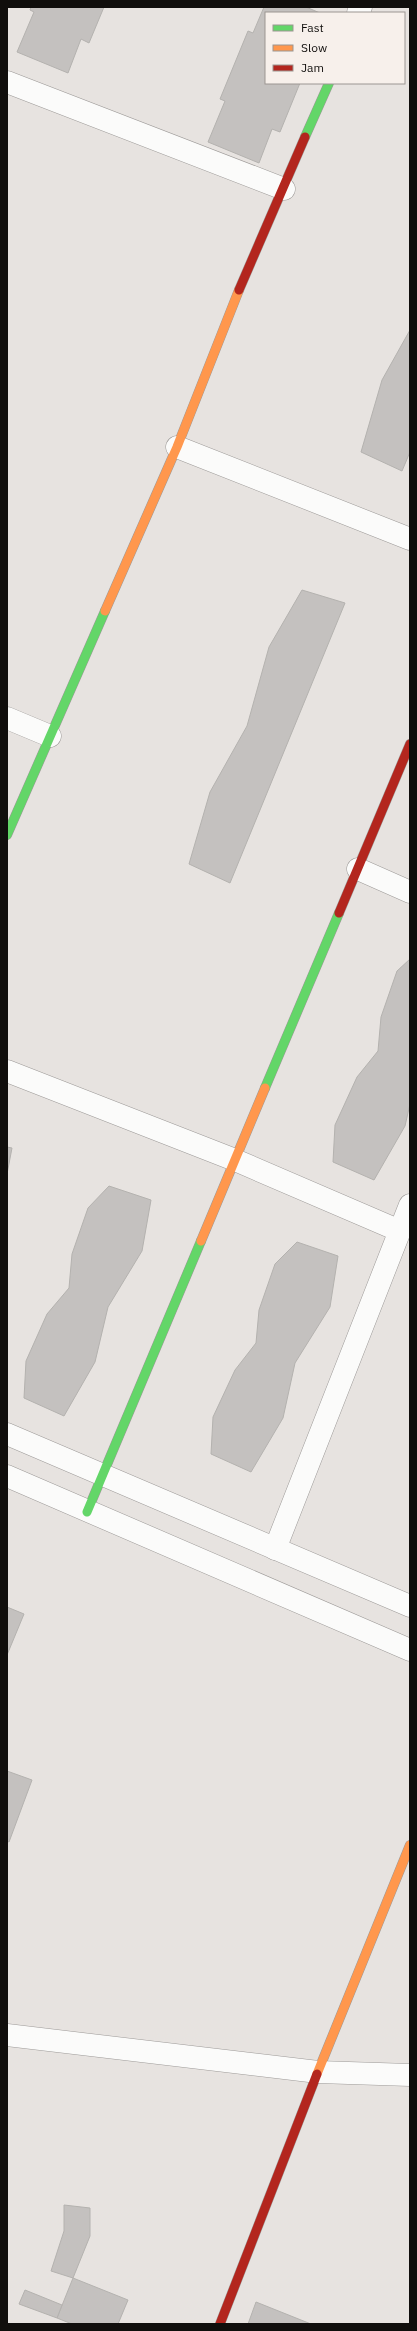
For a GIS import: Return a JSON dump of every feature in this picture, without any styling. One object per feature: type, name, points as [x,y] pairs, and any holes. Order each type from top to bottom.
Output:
[{"type":"street","points":[[7,82],[284,189]]},
{"type":"street","points":[[7,835],[177,447],[235,299],[329,84]]},
{"type":"street","points":[[177,447],[410,539]]},
{"type":"street","points":[[7,718],[50,736]]},
{"type":"street","points":[[87,1512],[410,744]]},
{"type":"street","points":[[358,869],[410,892]]},
{"type":"street","points":[[7,1071],[235,1160],[400,1231]]},
{"type":"street","points":[[275,1549],[410,1204]]},
{"type":"street","points":[[7,1434],[410,1606]]},
{"type":"street","points":[[7,1476],[87,1512],[410,1650]]},
{"type":"street","points":[[220,2324],[318,2072],[410,1845]]},
{"type":"street","points":[[7,2035],[318,2072],[410,2076]]},
{"type":"building","points":[[31,7],[104,7],[89,43],[81,39],[68,73],[17,52],[34,12],[30,10]]},
{"type":"building","points":[[264,7],[306,7],[318,12],[265,12],[265,84],[300,84],[280,132],[272,129],[259,163],[208,142],[225,101],[220,99],[248,31],[253,33]]},
{"type":"building","points":[[410,330],[410,452],[402,471],[361,452],[382,380]]},
{"type":"building","points":[[302,590],[345,603],[230,883],[189,864],[210,792],[247,726],[269,647]]},
{"type":"building","points":[[410,959],[410,1104],[405,1126],[374,1180],[333,1162],[335,1125],[357,1077],[378,1051],[381,1017],[397,971]]},
{"type":"building","points":[[7,1147],[12,1148],[7,1174]]},
{"type":"building","points":[[109,1186],[151,1200],[142,1251],[108,1307],[95,1362],[64,1416],[24,1398],[26,1361],[47,1314],[69,1288],[72,1254],[88,1208]]},
{"type":"building","points":[[297,1242],[338,1256],[330,1307],[295,1363],[283,1418],[251,1472],[211,1454],[213,1417],[235,1370],[256,1343],[259,1310],[275,1264]]},
{"type":"building","points":[[7,1607],[24,1614],[7,1655]]},
{"type":"building","points":[[7,1771],[32,1780],[9,1842],[7,1841]]},
{"type":"building","points":[[64,2205],[90,2208],[90,2236],[73,2278],[51,2271],[64,2231]]},
{"type":"building","points":[[73,2278],[128,2300],[118,2324],[72,2324],[57,2318]]},
{"type":"building","points":[[25,2290],[62,2305],[57,2318],[19,2304]]},
{"type":"building","points":[[256,2302],[311,2324],[248,2324]]},
{"type":"traffic: fast","points":[[305,137],[329,84]]},
{"type":"traffic: fast","points":[[7,835],[105,611]]},
{"type":"traffic: fast","points":[[265,1088],[339,913]]},
{"type":"traffic: fast","points":[[87,1512],[201,1241]]},
{"type":"traffic: slow","points":[[105,611],[177,447],[239,290]]},
{"type":"traffic: slow","points":[[201,1241],[265,1088]]},
{"type":"traffic: slow","points":[[317,2074],[410,1845]]},
{"type":"traffic: jam","points":[[239,290],[305,137]]},
{"type":"traffic: jam","points":[[339,913],[410,744]]},
{"type":"traffic: jam","points":[[220,2324],[317,2074]]}]
